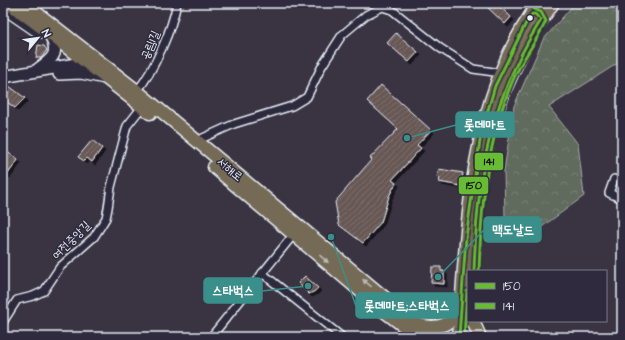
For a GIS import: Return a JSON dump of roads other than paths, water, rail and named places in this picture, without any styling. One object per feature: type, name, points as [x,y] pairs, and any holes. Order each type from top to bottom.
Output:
[{"type":"main road","name":"서해로","points":[[9,3],[49,33],[137,91],[414,333]]},
{"type":"main road","name":"서해로","points":[[24,3],[92,61],[109,80],[297,230],[384,311],[414,333],[435,337]]},
{"type":"main road","points":[[474,270],[476,220],[492,127],[507,81],[522,51],[536,17],[539,3]]},
{"type":"main road","points":[[459,337],[465,293],[466,237],[481,134],[495,86],[501,73],[536,17],[553,3]]},
{"type":"main road","points":[[36,71],[48,63],[55,53],[54,42],[49,33]]},
{"type":"main road","points":[[3,77],[92,61]]},
{"type":"main road","points":[[36,71],[41,75],[72,72],[89,74],[109,80]]},
{"type":"main road","points":[[137,91],[203,138],[298,217],[297,230]]},
{"type":"main road","points":[[414,333],[438,327],[449,322],[457,314],[461,293],[465,293]]},
{"type":"main road","points":[[470,337],[472,322]]},
{"type":"main road","points":[[472,322],[480,337]]},
{"type":"street","name":"공림1길","points":[[137,91],[148,79],[174,18],[176,3]]},
{"type":"street","points":[[203,138],[234,124],[292,106],[306,97],[322,66],[342,35],[366,15],[382,7],[392,10],[440,48],[473,69],[501,73]]},
{"type":"street","points":[[3,10],[38,34],[49,33]]},
{"type":"street","name":"여전중앙길","points":[[3,322],[17,300],[34,296],[44,291],[60,267],[94,237],[106,218],[111,187],[127,126],[142,107]]},
{"type":"street","points":[[614,178],[609,193],[622,199]]},
{"type":"street","points":[[211,337],[297,230]]},
{"type":"street","points":[[262,274],[342,337]]},
{"type":"place","name":"롯데마트","points":[[407,138]]},
{"type":"place","name":"롯데마트;스타벅스","points":[[331,237]]},
{"type":"place","name":"맥도날드","points":[[438,277]]},
{"type":"place","name":"스타벅스","points":[[308,286]]}]
